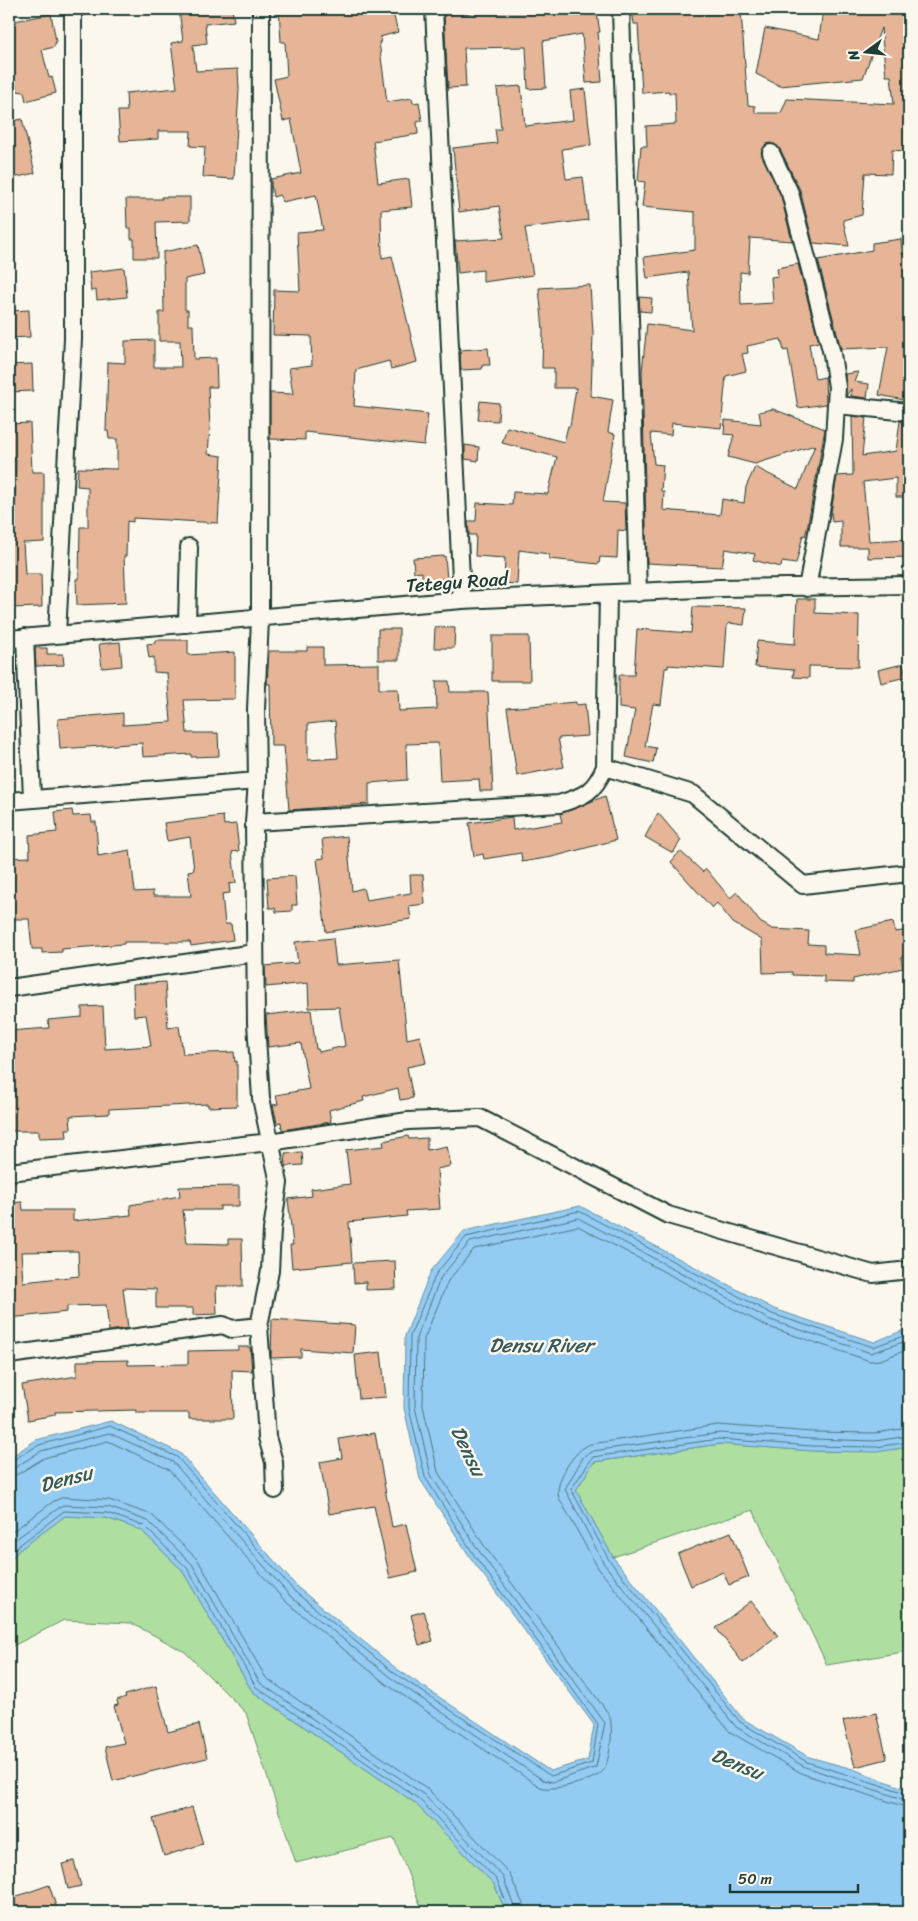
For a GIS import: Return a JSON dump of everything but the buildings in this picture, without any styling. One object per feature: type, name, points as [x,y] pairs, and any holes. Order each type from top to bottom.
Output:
[{"type":"street","points":[[57,634],[73,339],[73,9]]},
{"type":"street","points":[[261,9],[260,619],[256,709],[257,781],[254,822],[255,953],[259,1078],[278,1183],[270,1271],[259,1326],[267,1437],[274,1462],[275,1490]]},
{"type":"street","points":[[434,9],[462,600]]},
{"type":"street","points":[[621,9],[638,593]]},
{"type":"street","points":[[771,153],[790,193],[832,354],[837,387],[834,438],[808,588]]},
{"type":"street","points":[[837,405],[909,412]]},
{"type":"street","points":[[187,624],[189,548]]},
{"type":"street","name":"Tetegu Road","points":[[17,638],[260,619],[462,600],[720,588],[909,585]]},
{"type":"street","points":[[254,822],[559,804],[583,796],[597,784],[605,768],[608,594]]},
{"type":"street","points":[[17,638],[32,798]]},
{"type":"street","points":[[605,768],[693,794],[803,886],[909,873]]},
{"type":"street","points":[[9,801],[257,781]]},
{"type":"street","points":[[9,988],[255,953]]},
{"type":"street","points":[[9,1172],[270,1142],[408,1121],[480,1118],[668,1215],[873,1274],[909,1270]]},
{"type":"street","points":[[9,1355],[223,1325],[232,1329],[259,1326]]},
{"type":"green space","points":[[720,1444],[839,1452],[909,1447],[909,1651],[827,1665],[753,1510],[613,1557],[576,1490],[594,1462]]},
{"type":"green space","points":[[65,1516],[106,1518],[141,1530],[182,1570],[252,1691],[415,1803],[494,1884],[506,1912],[423,1912],[394,1838],[296,1863],[246,1713],[185,1652],[131,1623],[64,1620],[9,1648],[9,1561],[19,1550]]},
{"type":"water","name":"Densu River","points":[[580,1206],[774,1309],[874,1342],[909,1328],[909,1447],[876,1452],[811,1451],[720,1444],[594,1462],[576,1490],[613,1557],[743,1719],[809,1757],[853,1769],[909,1790],[909,1912],[506,1912],[494,1884],[415,1803],[252,1691],[182,1570],[141,1530],[106,1518],[65,1516],[19,1550],[9,1561],[9,1458],[36,1440],[111,1421],[180,1453],[297,1587],[397,1669],[550,1771],[588,1760],[594,1725],[470,1557],[420,1479],[404,1408],[405,1336],[431,1271],[464,1231]]},
{"type":"water label","name":"Densu","points":[[468,1451]]},
{"type":"water label","name":"Densu","points":[[66,1479]]},
{"type":"water label","name":"Densu","points":[[737,1764]]}]
